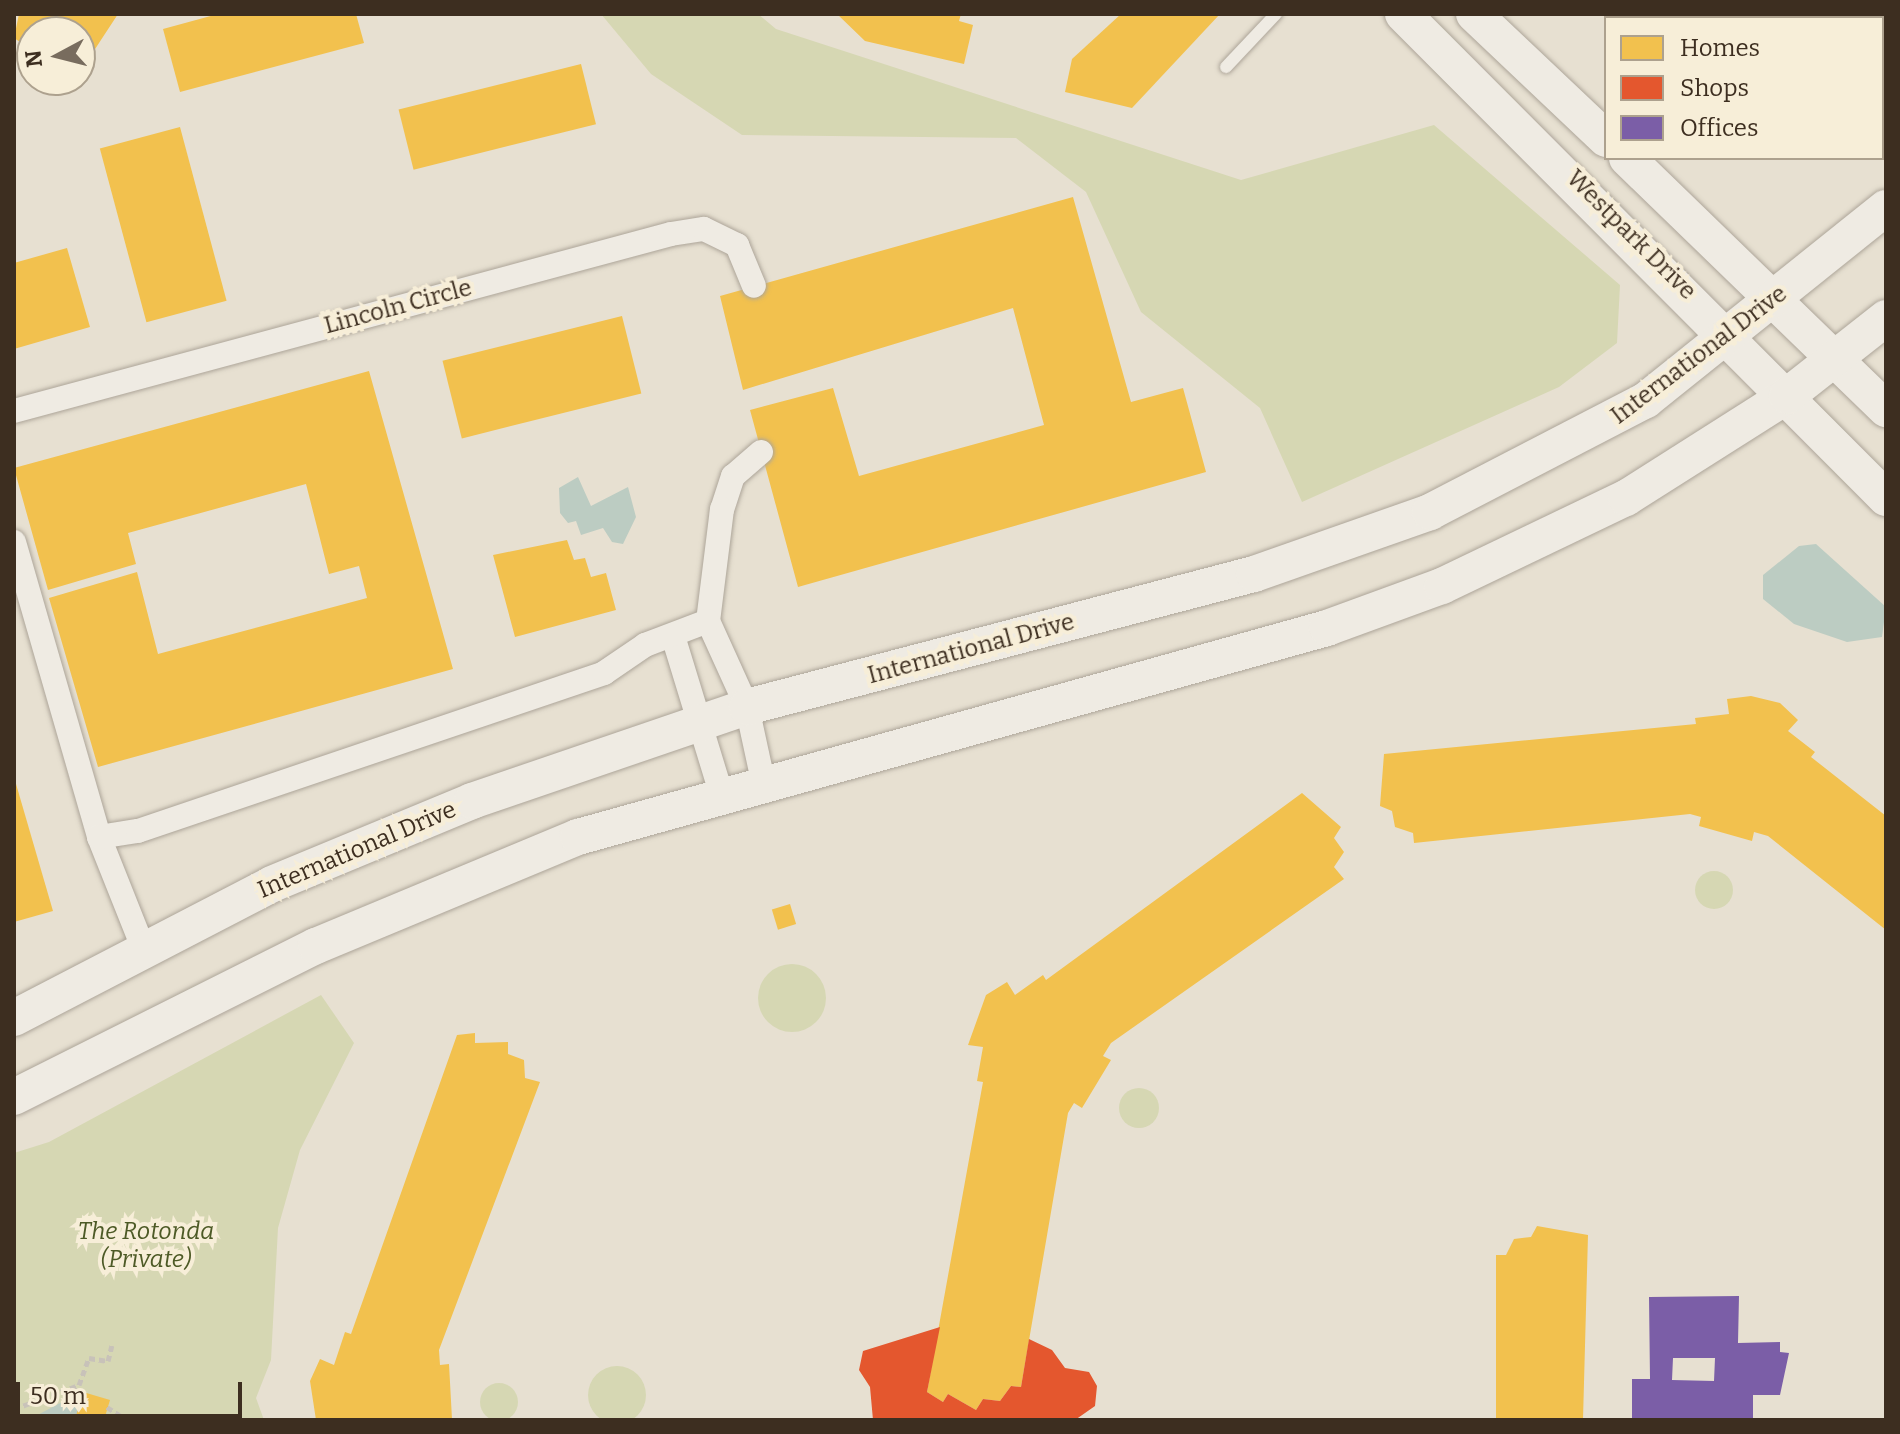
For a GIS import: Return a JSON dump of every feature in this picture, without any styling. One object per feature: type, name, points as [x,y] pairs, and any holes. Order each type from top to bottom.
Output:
[{"type":"main road","name":"Westpark Drive","points":[[1403,14],[1731,335],[1886,498]]},
{"type":"main road","name":"Westpark Drive","points":[[1474,14],[1604,137]]},
{"type":"main road","points":[[1629,160],[1775,298],[1886,409]]},
{"type":"main road","name":"International Drive","points":[[14,1018],[144,950],[401,827],[747,707],[1194,590],[1369,537],[1588,435],[1731,335],[1886,208]]},
{"type":"main road","points":[[14,1097],[258,973],[491,869],[721,793],[1388,607],[1612,505],[1787,396],[1886,318]]},
{"type":"street","name":"Lincoln Circle","points":[[14,411],[671,234],[704,229],[737,245],[754,286]]},
{"type":"street","points":[[761,452],[733,476],[722,509],[708,621],[747,707],[763,781]]},
{"type":"street","points":[[14,542],[25,625],[99,837],[144,950]]},
{"type":"street","points":[[99,837],[138,831],[604,673],[708,621]]},
{"type":"street","points":[[673,636],[721,793]]},
{"type":"lane","points":[[1226,67],[1276,14]]},
{"type":"path","points":[[14,1409],[79,1385],[89,1358],[108,1361],[112,1345]]},
{"type":"path","points":[[107,1407],[127,1420]]},
{"type":"green space","points":[[601,14],[758,14],[776,29],[1241,180],[1434,125],[1620,285],[1617,343],[1559,387],[1302,502],[1260,408],[1141,312],[1086,192],[1016,138],[742,135],[651,74]]},
{"type":"green space","points":[[1714,871],[1728,876],[1733,890],[1728,904],[1714,909],[1700,904],[1695,890],[1700,876]]},
{"type":"green space","points":[[792,964],[816,974],[826,998],[816,1022],[792,1032],[768,1022],[758,998],[768,974]]},
{"type":"green space","name":"The Rotonda (Private)","points":[[321,995],[354,1043],[300,1150],[278,1228],[271,1360],[256,1398],[264,1420],[14,1420],[14,1153],[49,1142]]},
{"type":"green space","points":[[1139,1088],[1153,1094],[1159,1108],[1153,1122],[1139,1128],[1125,1122],[1119,1108],[1125,1094]]},
{"type":"green space","points":[[617,1366],[637,1375],[646,1395],[637,1415],[617,1424],[597,1415],[588,1395],[597,1375]]},
{"type":"green space","points":[[499,1383],[512,1389],[518,1402],[512,1415],[499,1421],[486,1415],[480,1402],[486,1389]]},
{"type":"shaded area","points":[[578,477],[591,506],[628,487],[636,517],[623,544],[612,542],[603,528],[581,535],[576,521],[568,523],[560,513],[559,488]]},
{"type":"shaded area","points":[[1816,544],[1886,607],[1882,637],[1847,642],[1794,624],[1763,599],[1763,575],[1799,546]]},
{"type":"shaded area","points":[[64,1401],[83,1403],[120,1420],[28,1420]]},
{"type":"building: Homes","points":[[118,14],[96,48],[96,16],[19,16]]},
{"type":"building: Homes","points":[[218,14],[356,14],[364,43],[180,92],[163,29]]},
{"type":"building: Homes","points":[[837,14],[961,14],[959,21],[973,25],[964,64],[865,41]]},
{"type":"building: Homes","points":[[1121,14],[1220,14],[1132,108],[1065,92],[1072,59]]},
{"type":"building: Homes","points":[[1720,14],[1816,14],[1816,16]]},
{"type":"building: Homes","points":[[581,64],[596,124],[414,170],[399,109]]},
{"type":"building: Homes","points":[[180,127],[227,301],[146,322],[100,148]]},
{"type":"building: Homes","points":[[1073,197],[1131,402],[1183,388],[1206,472],[798,587],[750,410],[833,388],[859,476],[1044,425],[1013,308],[743,390],[720,296]]},
{"type":"building: Homes","points":[[67,248],[90,327],[14,349],[14,263]]},
{"type":"building: Homes","points":[[622,316],[641,394],[462,438],[442,361]]},
{"type":"building: Homes","points":[[369,371],[453,669],[98,767],[49,598],[137,572],[158,654],[367,598],[359,566],[329,574],[306,484],[128,533],[136,564],[48,590],[14,468]]},
{"type":"building: Homes","points":[[567,540],[574,560],[585,558],[591,577],[606,573],[616,610],[515,637],[493,555]]},
{"type":"building: Homes","points":[[1751,696],[1780,703],[1798,720],[1788,731],[1815,752],[1811,757],[1886,816],[1886,930],[1768,836],[1754,832],[1752,841],[1699,826],[1701,817],[1690,814],[1414,843],[1413,833],[1395,827],[1392,811],[1380,806],[1384,754],[1696,724],[1695,718],[1729,714],[1727,699]]},
{"type":"building: Homes","points":[[14,777],[53,911],[14,922]]},
{"type":"building: Homes","points":[[1302,793],[1341,827],[1334,838],[1344,852],[1334,867],[1344,879],[1111,1043],[1103,1056],[1111,1060],[1082,1108],[1074,1103],[1068,1113],[1021,1387],[1011,1386],[1000,1401],[983,1399],[976,1410],[948,1394],[943,1402],[927,1392],[983,1082],[977,1081],[983,1047],[968,1045],[986,995],[1007,982],[1015,995],[1043,975],[1046,980]]},
{"type":"building: Homes","points":[[790,904],[796,924],[778,930],[772,910]]},
{"type":"building: Homes","points":[[475,1033],[475,1043],[508,1042],[508,1054],[524,1060],[525,1078],[540,1082],[439,1350],[440,1365],[449,1364],[452,1419],[316,1420],[310,1381],[320,1359],[334,1365],[345,1332],[351,1334],[457,1035]]},
{"type":"building: Homes","points":[[1537,1226],[1588,1235],[1583,1420],[1496,1420],[1496,1255],[1506,1255],[1514,1239],[1531,1237]]},
{"type":"building: Homes","points":[[83,1392],[110,1400],[104,1420],[76,1416]]},
{"type":"building: Shops","points":[[940,1327],[927,1392],[943,1402],[948,1394],[976,1410],[983,1399],[1000,1401],[1011,1386],[1021,1387],[1029,1339],[1052,1350],[1065,1368],[1089,1372],[1097,1386],[1095,1406],[1075,1420],[873,1420],[870,1387],[859,1370],[863,1351]]},
{"type":"building: Offices","points":[[1739,1296],[1738,1343],[1780,1342],[1780,1352],[1789,1353],[1780,1395],[1753,1395],[1753,1420],[1632,1420],[1632,1379],[1650,1379],[1649,1297]],"holes":[[[1673,1358],[1715,1358],[1714,1381],[1672,1380]]]}]
